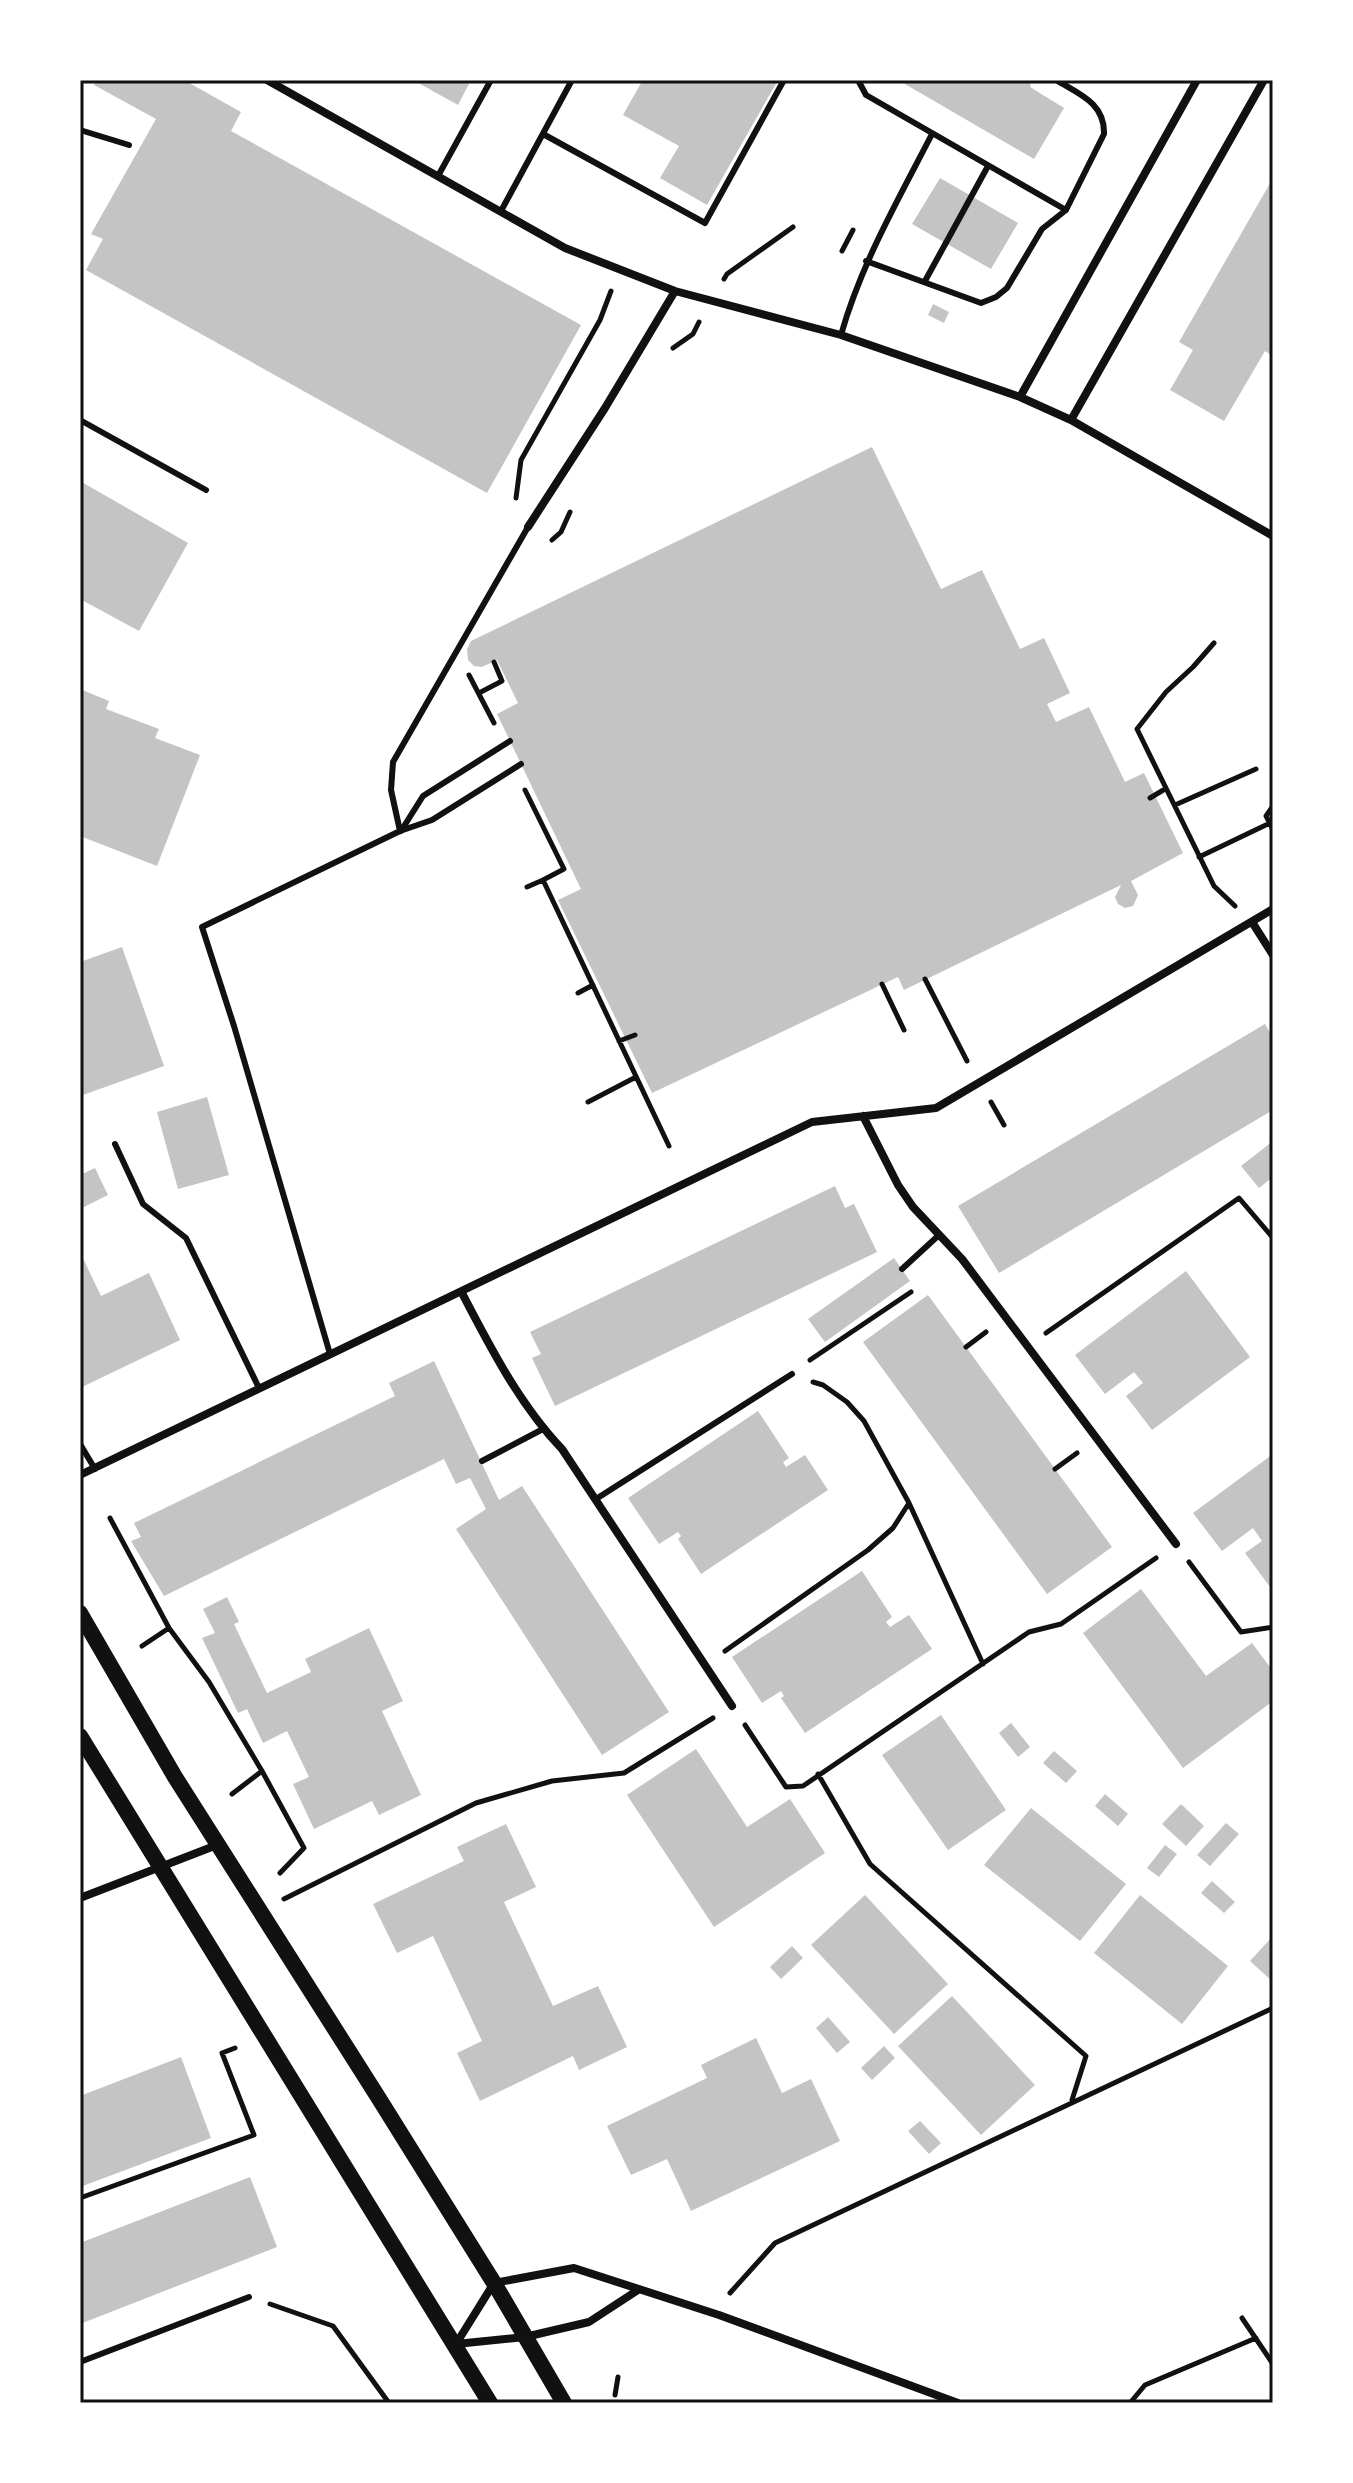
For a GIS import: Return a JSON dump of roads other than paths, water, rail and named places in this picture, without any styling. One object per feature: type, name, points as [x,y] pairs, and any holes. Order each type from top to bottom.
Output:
[{"type":"main road","points":[[80,1613],[175,1777],[263,1912],[494,2283],[564,2403]]},
{"type":"main road","points":[[80,1736],[490,2403]]},
{"type":"street","points":[[267,80],[565,248],[675,291],[841,335],[1020,397],[1071,420],[1273,536]]},
{"type":"street","points":[[1020,397],[1197,80]]},
{"type":"street","points":[[1071,420],[1264,80]]},
{"type":"street","points":[[528,527],[605,408],[675,291]]},
{"type":"street","points":[[80,1475],[812,1122],[936,1108],[1273,909]]},
{"type":"street","points":[[1252,922],[1273,955]]},
{"type":"street","points":[[863,1116],[898,1185],[913,1207],[962,1259],[1176,1544]]},
{"type":"street","points":[[462,1293],[543,1429],[562,1449],[732,1706]]},
{"type":"street","points":[[80,1898],[220,1844]]},
{"type":"street","points":[[456,2344],[494,2283],[574,2268],[719,2315],[958,2403]]},
{"type":"street","points":[[456,2344],[525,2337],[589,2322],[638,2290]]},
{"type":"lane","points":[[438,176],[491,80]]},
{"type":"lane","points":[[501,211],[572,80]]},
{"type":"lane","points":[[543,134],[705,223],[784,80]]},
{"type":"lane","points":[[858,80],[866,95],[1066,210]]},
{"type":"lane","points":[[866,261],[981,303],[1007,288],[1042,229],[1066,210],[1102,143],[1104,123],[1095,104],[1056,80]]},
{"type":"lane","points":[[80,130],[129,145]]},
{"type":"lane","points":[[841,335],[866,261],[932,134]]},
{"type":"lane","points":[[925,281],[988,166]]},
{"type":"lane","points":[[80,420],[206,490]]},
{"type":"lane","points":[[400,831],[391,790],[393,762],[528,527]]},
{"type":"lane","points":[[400,831],[423,796],[510,741]]},
{"type":"lane","points":[[330,1354],[202,927],[400,831],[432,820],[521,764]]},
{"type":"lane","points":[[115,1144],[143,1204],[186,1238],[259,1388]]},
{"type":"lane","points":[[902,1269],[939,1235]]},
{"type":"lane","points":[[596,1499],[792,1374]]},
{"type":"lane","points":[[482,1461],[543,1429]]},
{"type":"lane","points":[[80,1444],[95,1469]]},
{"type":"lane","points":[[80,2362],[249,2297]]}]
